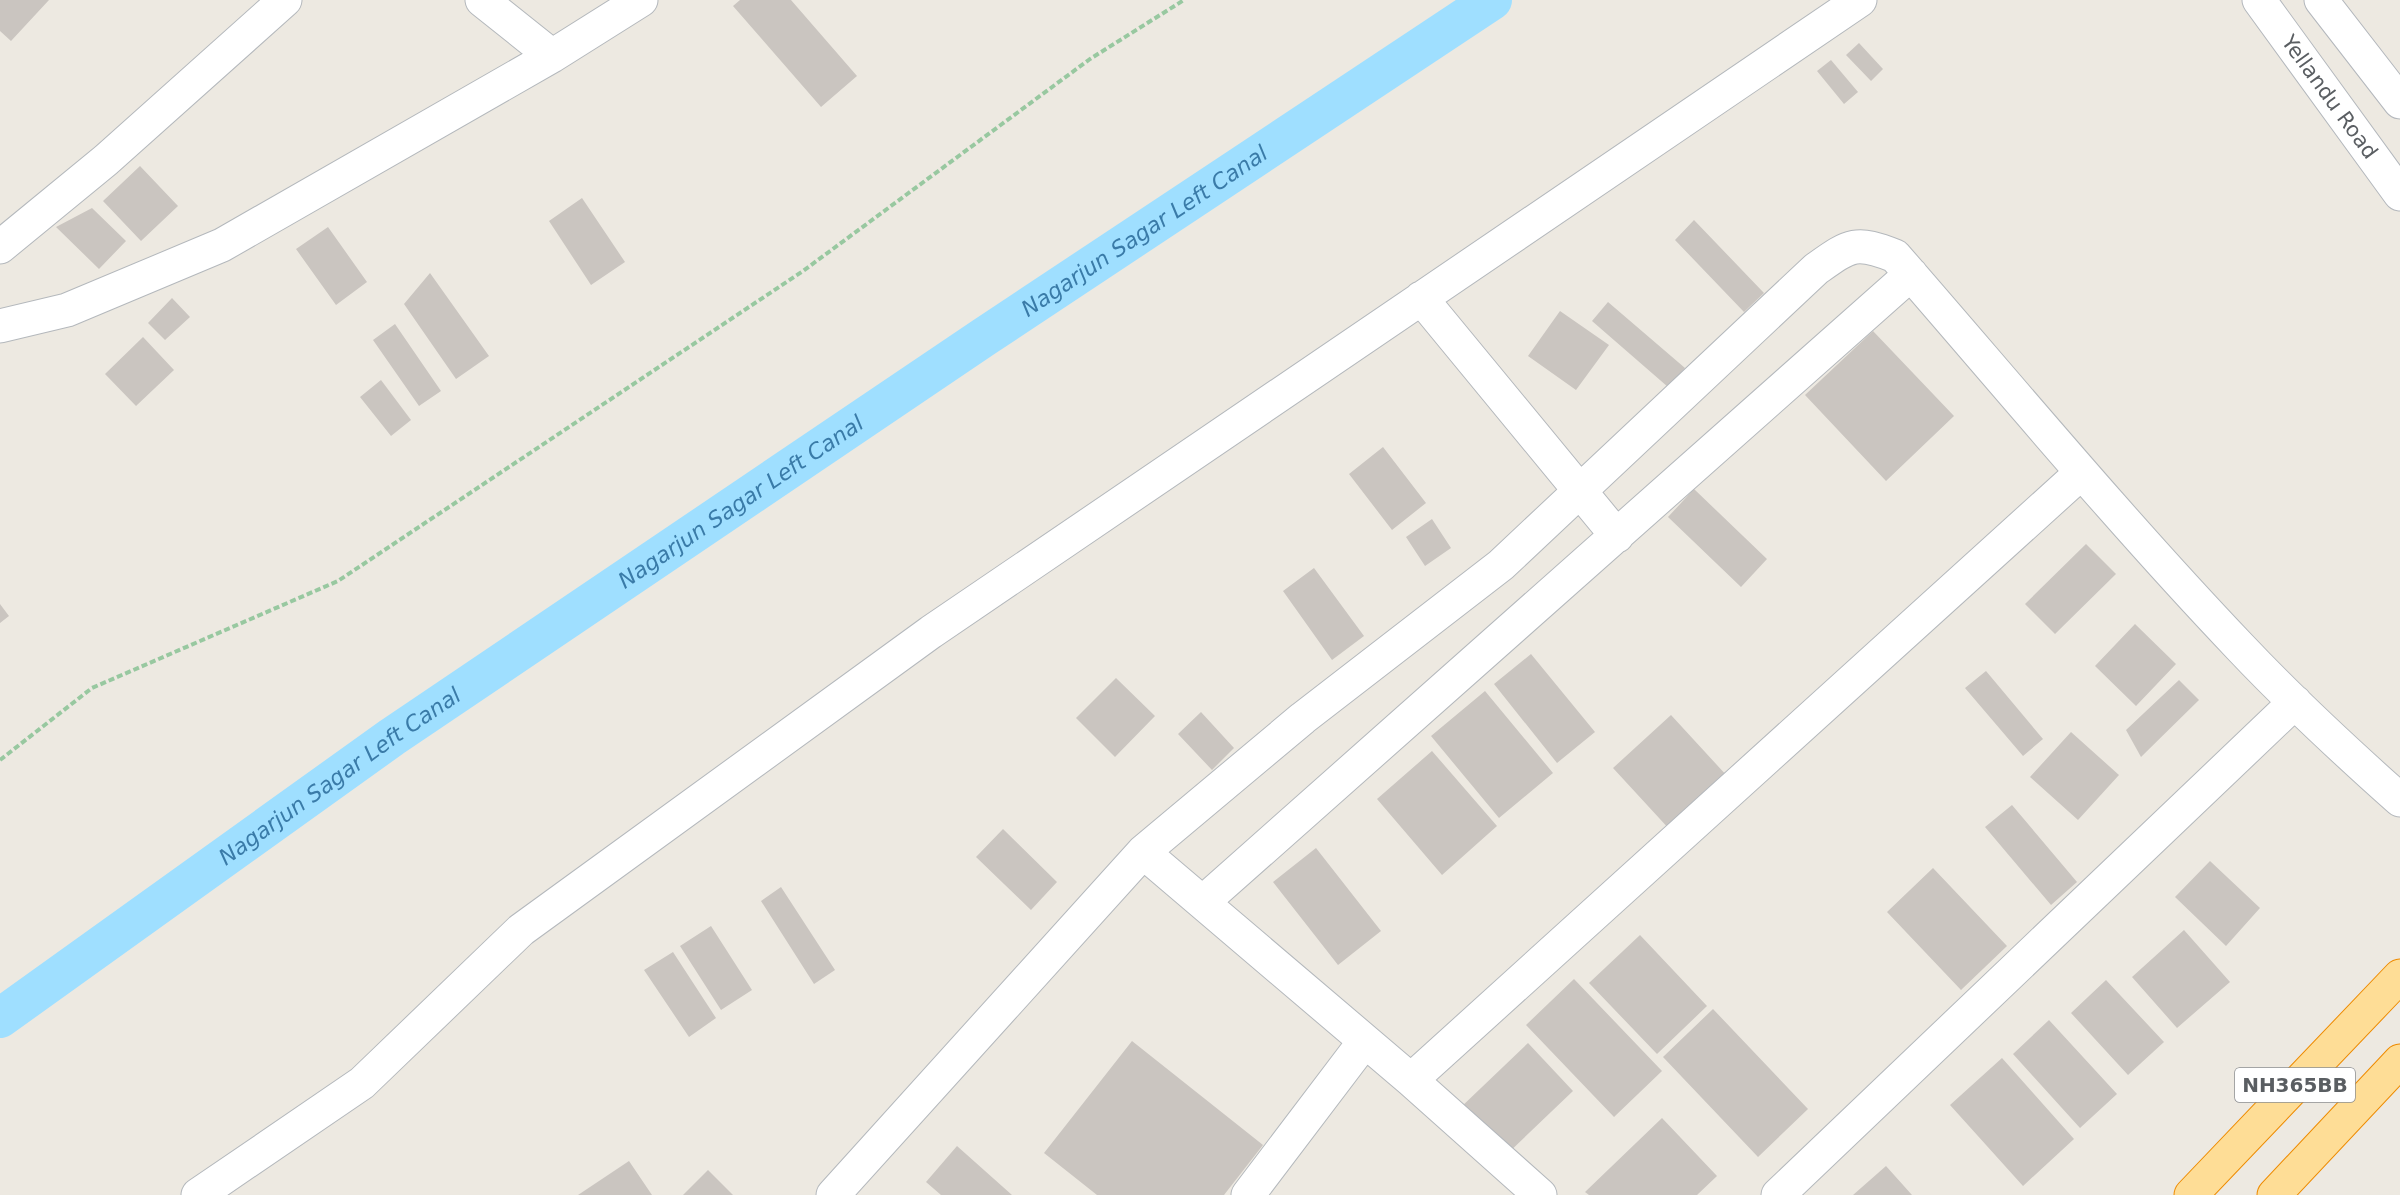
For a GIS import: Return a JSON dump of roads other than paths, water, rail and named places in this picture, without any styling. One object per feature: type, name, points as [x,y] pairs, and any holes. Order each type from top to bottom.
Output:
[{"type":"highway","name":"NH365BB","points":[[2190,1195],[2400,976]]},
{"type":"highway","name":"NH365BB","points":[[2274,1195],[2400,1060]]},
{"type":"street","points":[[0,247],[106,160],[285,0]]},
{"type":"street","points":[[482,0],[552,56]]},
{"type":"street","points":[[0,326],[67,310],[222,245],[552,56],[641,0]]},
{"type":"street","points":[[198,1195],[362,1083],[531,923],[931,632],[1860,0]]},
{"type":"street","name":"Yellandu Road","points":[[2259,0],[2400,194]]},
{"type":"street","points":[[2321,0],[2400,102]]},
{"type":"street","points":[[833,1195],[1143,852],[1303,718],[1501,565],[1816,269],[1845,249],[1870,246],[1895,256],[2081,473],[2240,647],[2400,800]]},
{"type":"street","points":[[1203,902],[1911,274]]},
{"type":"street","points":[[1421,298],[1617,536]]},
{"type":"street","points":[[1411,1080],[2081,473]]},
{"type":"street","points":[[1778,1195],[2295,702]]},
{"type":"street","points":[[1143,852],[1411,1080],[1540,1195]]},
{"type":"street","points":[[1248,1195],[1364,1042]]},
{"type":"waterway","name":"Nagarjun Sagar Left Canal","points":[[0,1018],[392,737],[984,337],[1492,0]]}]
